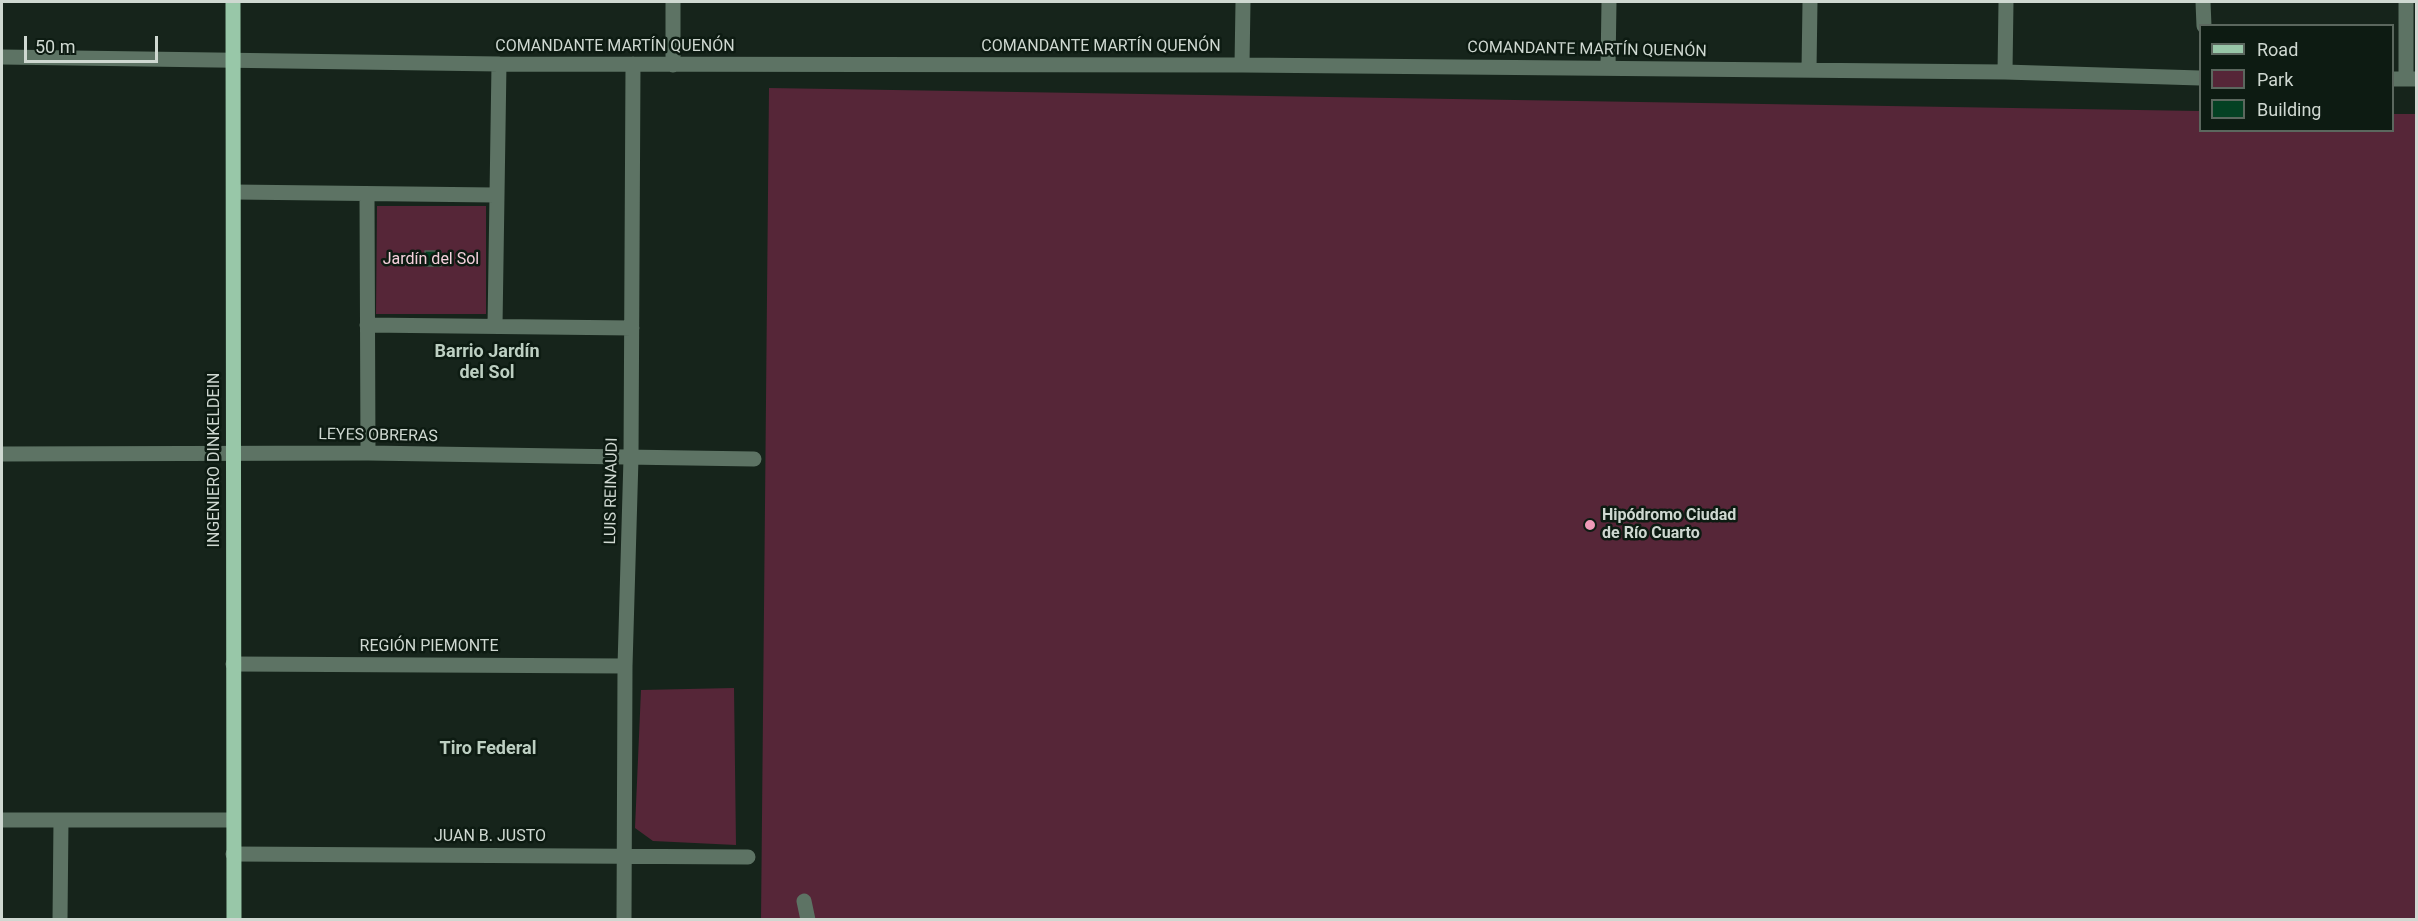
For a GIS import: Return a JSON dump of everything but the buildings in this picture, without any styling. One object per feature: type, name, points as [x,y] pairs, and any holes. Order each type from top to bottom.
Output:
[{"type":"main road","name":"INGENIERO DINKELDEIN","points":[[233,2],[232,820],[234,920]]},
{"type":"street","points":[[673,2],[673,65]]},
{"type":"street","points":[[1242,65],[1243,2]]},
{"type":"street","points":[[1608,68],[1609,2]]},
{"type":"street","points":[[1809,70],[1810,2]]},
{"type":"street","points":[[2005,72],[2006,2]]},
{"type":"street","points":[[2203,2],[2204,24]]},
{"type":"street","points":[[2405,79],[2406,2]]},
{"type":"street","name":"COMANDANTE MARTÍN QUENÓN","points":[[2,57],[498,64],[1608,68],[2005,72],[2199,78]]},
{"type":"street","points":[[495,326],[498,64]]},
{"type":"street","name":"LUIS REINAUDI","points":[[624,920],[625,666],[631,458],[633,64]]},
{"type":"street","points":[[234,192],[367,196],[495,195]]},
{"type":"street","points":[[367,196],[368,453]]},
{"type":"street","points":[[367,326],[632,328]]},
{"type":"street","name":"LEYES OBRERAS","points":[[2,454],[368,453],[754,459]]},
{"type":"street","name":"REGIÓN PIEMONTE","points":[[233,664],[625,666]]},
{"type":"street","points":[[2,820],[232,820]]},
{"type":"street","points":[[60,920],[61,820]]},
{"type":"street","name":"JUAN B. JUSTO","points":[[233,854],[748,856]]},
{"type":"street","points":[[804,901],[808,920]]},
{"type":"green space","name":"Hipódromo Ciudad de Río Cuarto","points":[[769,88],[2199,111],[2199,132],[2394,132],[2394,114],[2416,114],[2416,919],[761,920]]},
{"type":"green space","name":"Jardín del Sol","points":[[377,206],[486,206],[486,314],[376,314]]},
{"type":"green space","points":[[734,688],[736,845],[653,841],[635,828],[641,690]]},
{"type":"place","name":"Hipódromo Ciudad de Río Cuarto","points":[[1590,525]]},
{"type":"district","name":"Barrio Jardín del Sol","points":[[487,362]]},
{"type":"district","name":"Tiro Federal","points":[[488,749]]}]
